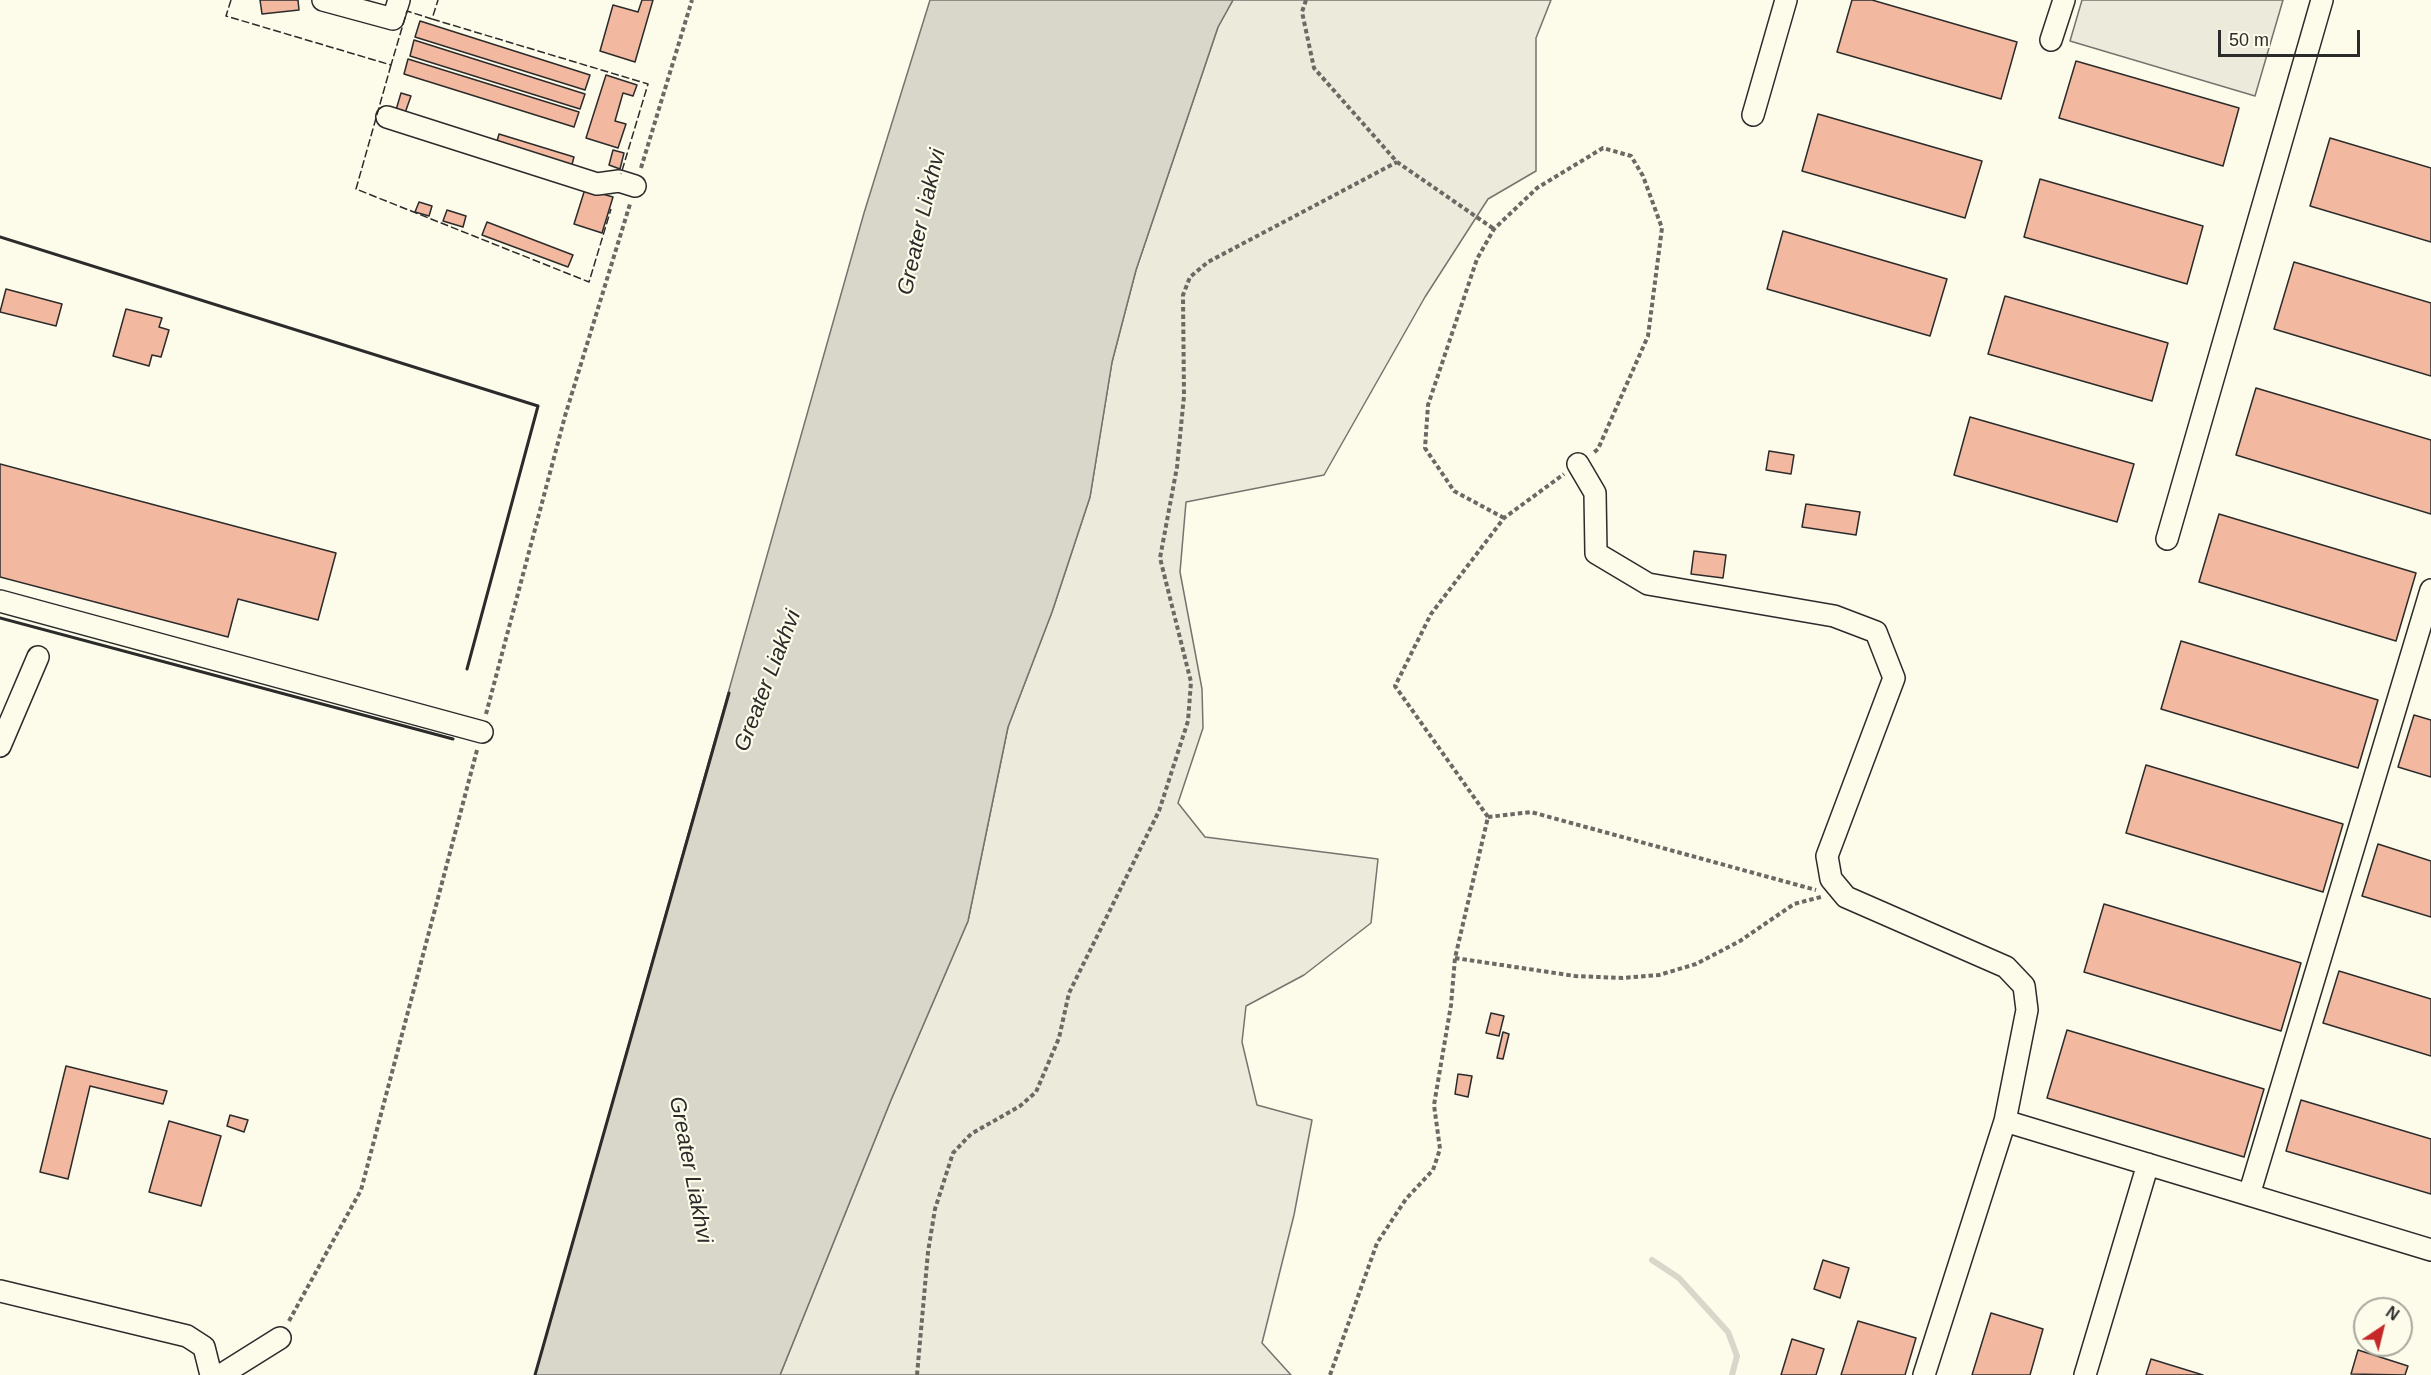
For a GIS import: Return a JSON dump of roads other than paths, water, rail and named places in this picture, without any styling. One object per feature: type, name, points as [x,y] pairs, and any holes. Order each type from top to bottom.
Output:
[{"type":"street","points":[[323,0],[393,19],[399,0]]},
{"type":"street","points":[[1753,115],[1786,0]]},
{"type":"street","points":[[2051,40],[2064,0]]},
{"type":"street","points":[[2167,539],[2322,0]]},
{"type":"street","points":[[387,117],[597,184],[619,181],[635,186]]},
{"type":"street","points":[[1578,464],[1595,492],[1596,553],[1648,584],[1834,616],[1876,632],[1894,678],[1827,856],[1831,879],[1846,897],[2006,968],[2024,986],[2027,1010],[2005,1121],[1924,1375]]},
{"type":"street","points":[[2249,1195],[2431,590]]},
{"type":"street","points":[[0,601],[482,732]]},
{"type":"street","points":[[0,746],[39,657]]},
{"type":"street","points":[[2005,1121],[2431,1250]]},
{"type":"street","points":[[2085,1375],[2148,1164]]},
{"type":"street","points":[[0,1291],[187,1336],[204,1347],[211,1375]]},
{"type":"street","points":[[221,1375],[280,1338]]},
{"type":"water","name":"Greater Liakhvi","points":[[930,0],[1233,0],[1218,27],[1136,270],[1112,362],[1090,497],[1052,612],[1008,727],[968,921],[891,1100],[780,1375],[535,1375],[864,213]]},
{"type":"waterway","points":[[1652,1260],[1679,1278],[1728,1332],[1737,1356],[1732,1375]]}]
